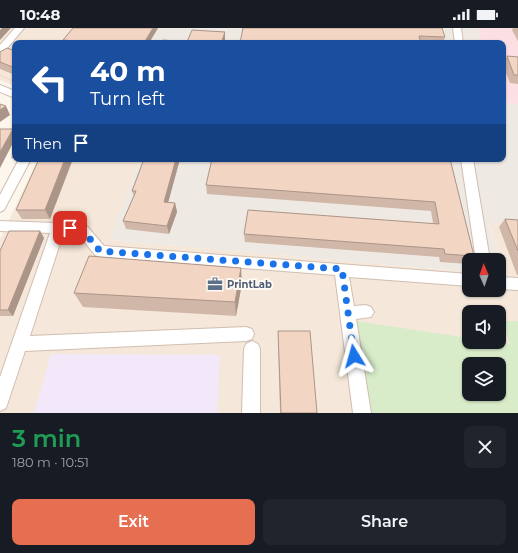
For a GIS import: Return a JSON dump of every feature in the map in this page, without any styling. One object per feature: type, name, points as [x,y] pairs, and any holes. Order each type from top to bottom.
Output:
[{"type":"street","points":[[0,51],[20,28]]},
{"type":"street","points":[[457,28],[459,40]]},
{"type":"street","points":[[0,51],[11,50]]},
{"type":"street","points":[[0,88],[12,94]]},
{"type":"street","points":[[0,207],[23,162]]},
{"type":"street","points":[[467,162],[482,253]]},
{"type":"street","points":[[0,402],[62,223]]},
{"type":"street","points":[[0,226],[62,223],[82,229],[100,251],[462,279]]},
{"type":"street","points":[[342,269],[362,413]]},
{"type":"street","points":[[506,283],[518,284]]},
{"type":"street","points":[[348,313],[366,312]]},
{"type":"street","points":[[20,344],[249,341],[251,413]]},
{"type":"path","points":[[0,75],[12,81]]},
{"type":"shaded area","points":[[0,28],[78,28],[69,40],[12,40],[12,85],[0,80]]},
{"type":"shaded area","points":[[78,28],[478,28],[481,40],[69,40]]},
{"type":"shaded area","points":[[478,28],[518,28],[518,104],[506,103],[506,40],[481,40]]},
{"type":"shaded area","points":[[506,103],[518,104],[518,225],[488,222],[499,253],[462,253],[462,271],[110,240],[139,162],[506,162]]},
{"type":"shaded area","points":[[37,162],[139,162],[110,240],[462,271],[462,297],[506,297],[506,253],[499,253],[488,221],[518,225],[518,413],[0,413],[0,239]]},
{"type":"shaded area","points":[[51,354],[220,355],[217,413],[34,413]]},
{"type":"green space","points":[[355,321],[462,337],[462,349],[506,349],[506,343],[510,344],[506,331],[506,321],[518,321],[518,413],[371,413]]},
{"type":"building","points":[[73,28],[153,28],[146,40],[63,40]]},
{"type":"building","points":[[243,28],[442,28],[445,37],[419,36],[420,40],[241,40]]},
{"type":"building","points":[[192,30],[225,32],[222,40],[188,40]]},
{"type":"building","points":[[7,48],[12,50],[12,67],[0,62],[0,52]]},
{"type":"building","points":[[507,56],[518,57],[518,75],[514,75]]},
{"type":"building","points":[[0,104],[6,106],[0,110]]},
{"type":"building","points":[[0,129],[12,129],[12,131],[0,152]]},
{"type":"building","points":[[38,162],[64,162],[45,210],[16,210]]},
{"type":"building","points":[[143,162],[175,162],[164,202],[175,203],[167,226],[123,221],[136,191],[132,191]]},
{"type":"building","points":[[211,162],[451,162],[473,253],[462,253],[462,255],[445,254],[444,249],[244,234],[248,210],[439,224],[435,202],[206,185]]},
{"type":"building","points":[[505,219],[518,220],[518,251]]},
{"type":"building","points":[[9,231],[40,231],[8,310],[0,310],[0,251]]},
{"type":"building","points":[[89,256],[241,268],[235,302],[74,293]]},
{"type":"building","points":[[278,331],[310,331],[317,413],[281,413]]},
{"type":"place","name":"PrintLab","points":[[215,284]]},
{"type":"route","points":[[70,228],[82,229],[100,251],[342,269],[354,356]]}]
